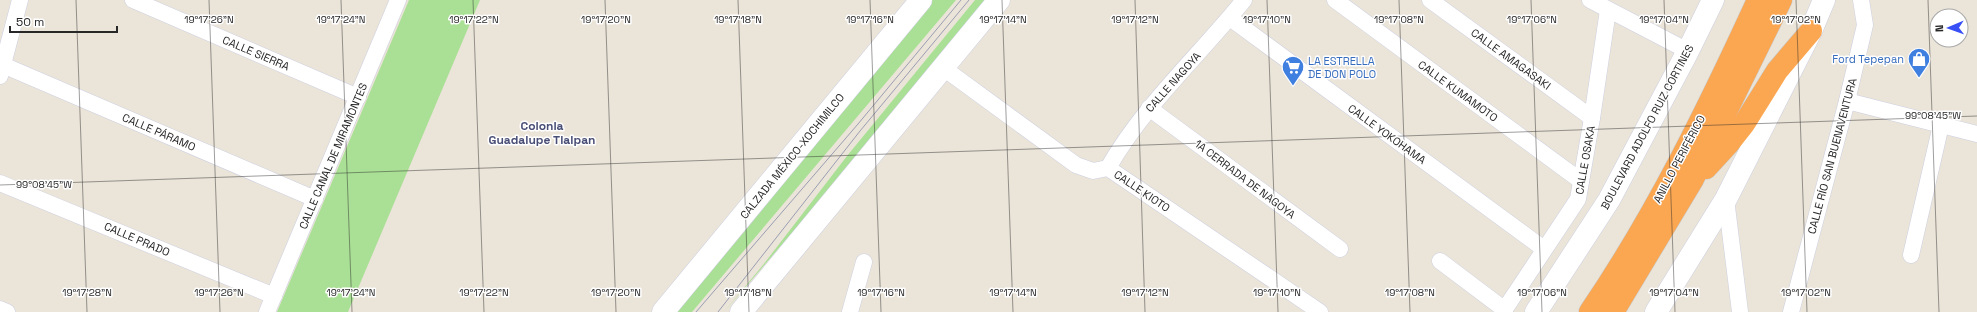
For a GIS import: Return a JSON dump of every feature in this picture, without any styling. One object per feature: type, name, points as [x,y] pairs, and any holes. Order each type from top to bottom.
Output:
[{"type":"highway","name":"ANILLO PERIFÉRICO","points":[[1590,312],[1652,212],[1697,126],[1758,0]]},
{"type":"highway","name":"ANILLO PERIFÉRICO","points":[[1613,312],[1693,179],[1781,0]]},
{"type":"highway","points":[[1693,179],[1730,143],[1777,71],[1811,31]]},
{"type":"main road","name":"CALZADA MÉXICO-XOCHIMILCO","points":[[663,312],[921,0]]},
{"type":"main road","points":[[741,312],[942,67],[999,0]]},
{"type":"main road","name":"BOULEVARD ADOLFO RUIZ CORTINES","points":[[1536,312],[1609,200],[1688,51],[1713,0]]},
{"type":"main road","points":[[1656,312],[1726,199],[1811,31],[1824,0]]},
{"type":"street","points":[[2,70],[20,0]]},
{"type":"street","name":"CALLE SIERRA","points":[[133,0],[358,97]]},
{"type":"street","name":"CALLE CANAL DE MIRAMONTES","points":[[267,312],[398,0]]},
{"type":"street","name":"CALLE NAGOYA","points":[[1108,168],[1123,140],[1244,0]]},
{"type":"street","name":"CALLE KUMAMOTO","points":[[1335,0],[1581,181]]},
{"type":"street","name":"CALLE AMAGASAKI","points":[[1430,0],[1592,118]]},
{"type":"street","points":[[1590,0],[1688,51]]},
{"type":"street","name":"CALLE RÍO SAN BUENAVENTURA","points":[[1791,312],[1847,101],[1865,25],[1861,0]]},
{"type":"street","name":"CALLE OSAKA","points":[[1504,311],[1578,199],[1608,10]]},
{"type":"street","name":"CALLE YOKOHAMA","points":[[1230,18],[1544,249]]},
{"type":"street","name":"CALLE KIOTO","points":[[942,67],[1076,165],[1093,171],[1108,168],[1320,312]]},
{"type":"street","name":"CALLE PÁRAMO","points":[[2,70],[315,199]]},
{"type":"street","points":[[1847,101],[1977,134]]},
{"type":"street","name":"1A CERRADA DE NAGOYA","points":[[1150,108],[1340,249]]},
{"type":"street","points":[[1911,255],[1940,125]]},
{"type":"street","name":"CALLE PRADO","points":[[0,183],[274,296]]},
{"type":"street","points":[[1726,199],[1740,312]]},
{"type":"street","points":[[1440,261],[1504,311]]},
{"type":"street","points":[[850,312],[864,262]]},
{"type":"street","points":[[0,309],[7,312]]},
{"type":"green space","points":[[409,0],[480,0],[348,312],[277,312]]},
{"type":"green space","points":[[930,0],[956,0],[692,312],[672,312]]},
{"type":"green space","points":[[975,0],[992,0],[724,312],[763,265],[847,156]]},
{"type":"tram line","points":[[696,312],[858,124],[961,0]]},
{"type":"tram line","points":[[718,312],[860,131],[969,0]]},
{"type":"place","name":"Ford Tepepan","points":[[1919,78]]},
{"type":"place","name":"LA ESTRELLA DE DON POLO","points":[[1293,86]]},
{"type":"district","name":"Colonia Guadalupe Tlalpan","points":[[542,133]]}]
